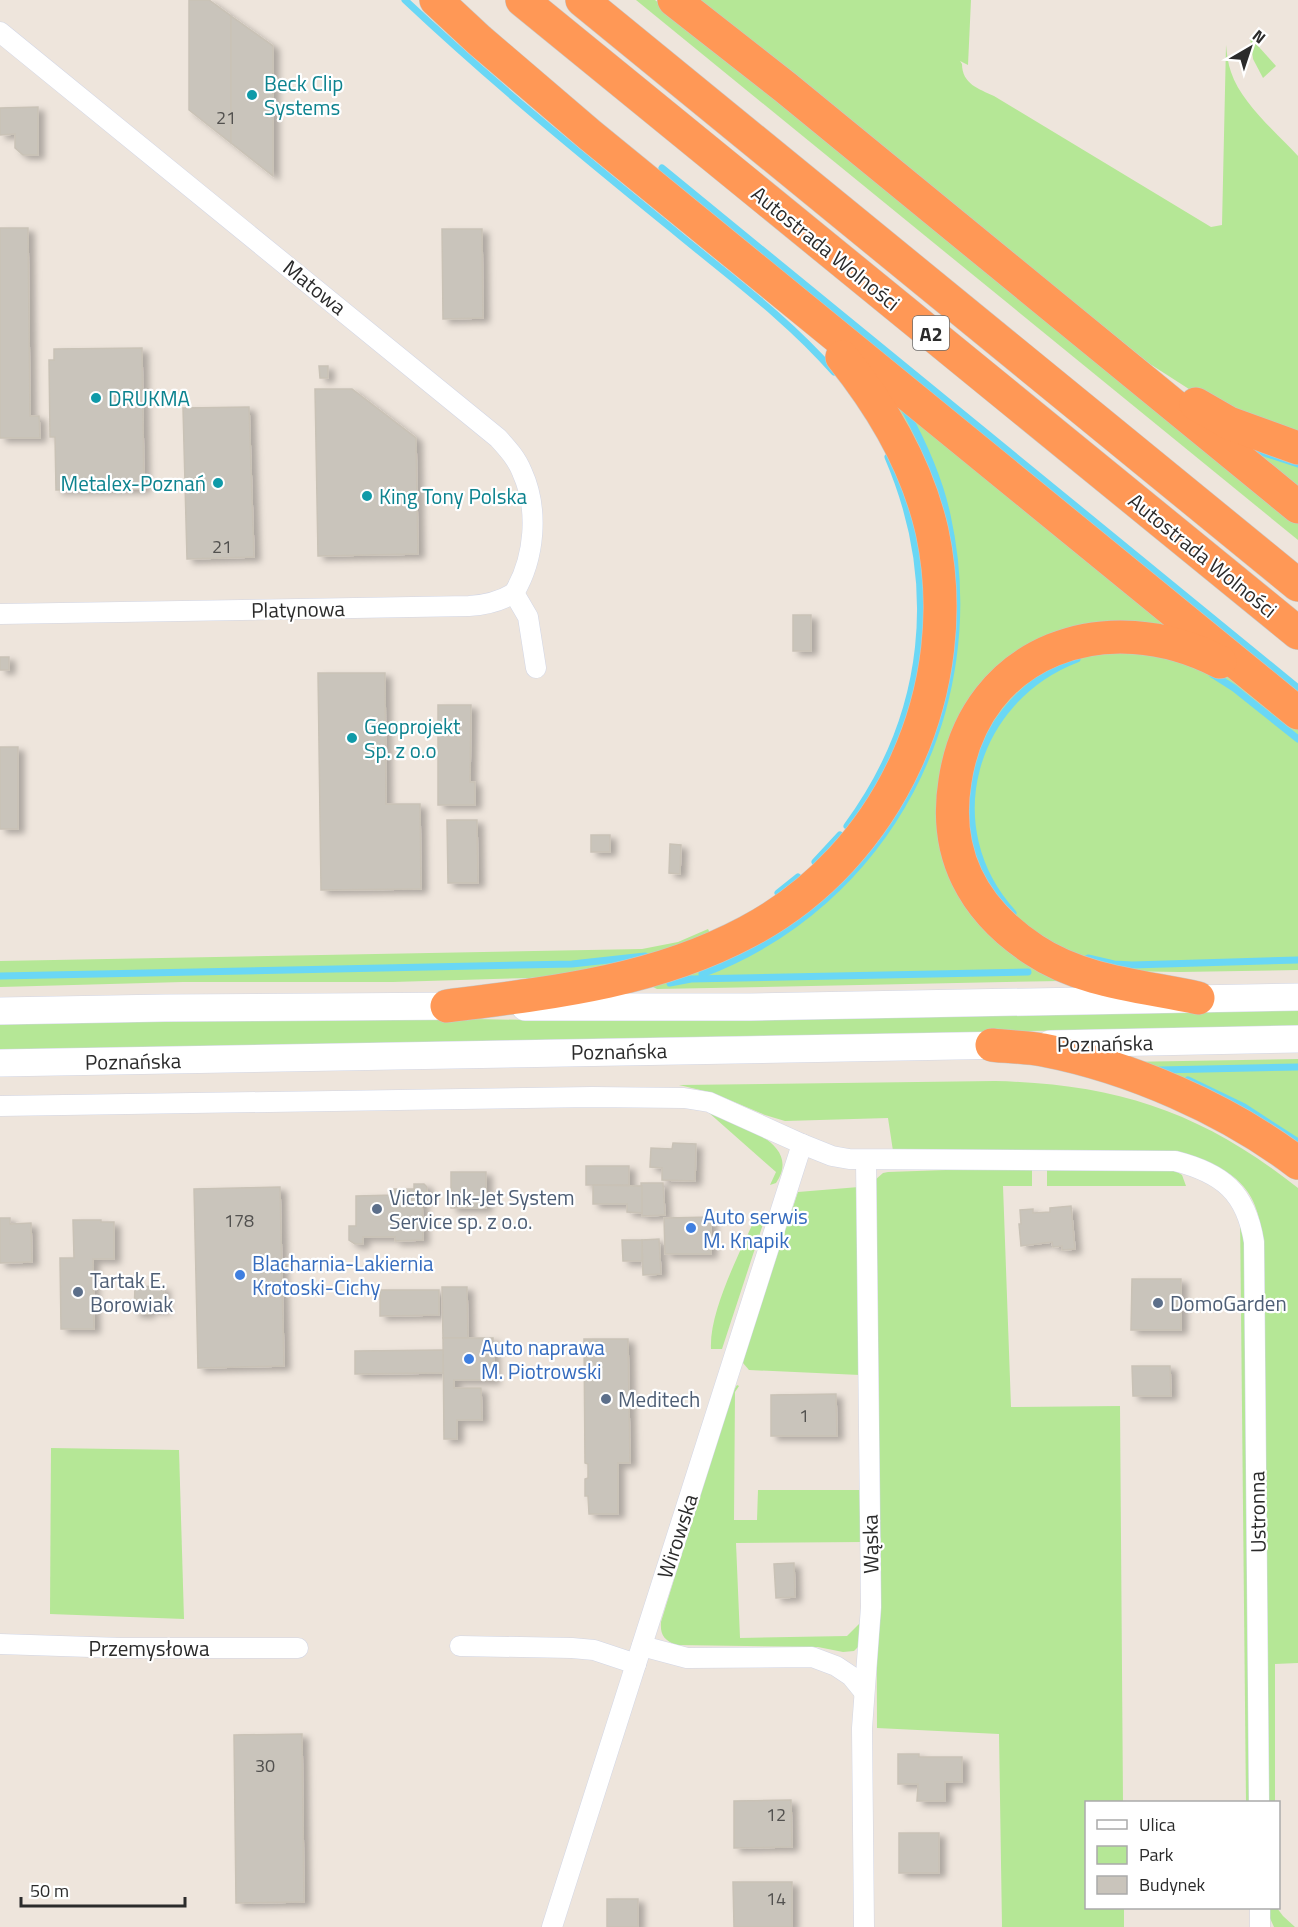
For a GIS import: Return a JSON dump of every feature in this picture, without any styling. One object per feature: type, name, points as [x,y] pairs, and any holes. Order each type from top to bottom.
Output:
[{"type":"highway","points":[[436,0],[534,88],[1289,706]]},
{"type":"highway","name":"Autostrada Wolności","points":[[522,0],[1298,633]]},
{"type":"highway","name":"Autostrada Wolności","points":[[582,0],[1298,585]]},
{"type":"highway","points":[[674,0],[786,87],[1298,507]]},
{"type":"highway","points":[[447,1006],[560,992],[637,975],[692,958],[749,931],[802,896],[847,854],[886,802],[903,770],[916,741],[928,704],[938,639],[940,603],[932,530],[910,466],[897,437],[880,409],[828,340],[789,298]]},
{"type":"highway","points":[[1126,365],[1229,423],[1298,448]]},
{"type":"highway","points":[[1198,998],[1071,970],[1035,951],[1006,930],[978,898],[957,856],[951,809],[956,773],[968,733],[993,694],[1029,663],[1048,652],[1087,639],[1119,636],[1139,637],[1187,647],[1228,666],[1289,706]]},
{"type":"highway","points":[[992,1045],[1040,1049],[1063,1054],[1147,1081],[1225,1116],[1263,1137],[1298,1163]]},
{"type":"main road","name":"Poznańska","points":[[0,1011],[447,1006],[750,1007],[1298,997]]},
{"type":"main road","name":"Poznańska","points":[[0,1063],[1298,1039]]},
{"type":"street","name":"Matowa","points":[[0,32],[498,438],[512,453],[528,488],[531,504],[531,545],[524,574],[514,593]]},
{"type":"street","name":"Platynowa","points":[[0,614],[485,606],[501,601],[514,593]]},
{"type":"street","points":[[514,593],[528,617],[536,668]]},
{"type":"street","points":[[0,1106],[568,1097],[684,1098],[709,1102],[832,1156],[866,1160]]},
{"type":"street","name":"Wirowska","points":[[552,1927],[802,1144]]},
{"type":"street","name":"Ustronna","points":[[866,1160],[1175,1161],[1209,1172],[1223,1181],[1244,1204],[1251,1222],[1254,1242],[1260,1801]]},
{"type":"street","name":"Wąska","points":[[864,1927],[862,1766],[864,1692],[871,1607],[866,1160]]},
{"type":"street","name":"Przemysłowa","points":[[0,1644],[121,1648],[298,1648]]},
{"type":"street","points":[[460,1646],[572,1648],[687,1658],[812,1658],[836,1666],[851,1676],[864,1692]]},
{"type":"street","points":[[1260,1909],[1260,1927]]},
{"type":"green space","points":[[636,0],[655,0],[753,76],[1298,521],[1298,540]]},
{"type":"green space","points":[[698,0],[971,0],[968,65],[960,61],[965,76],[972,85],[1211,227],[1222,225],[1226,45],[1230,69],[1243,95],[1260,117],[1298,156],[1298,435],[1192,391],[1150,364]]},
{"type":"green space","points":[[1250,37],[1276,66],[1263,78],[1253,59]]},
{"type":"green space","points":[[884,391],[1164,625],[1140,622],[1005,669],[947,846],[1060,981],[657,989],[652,984],[820,896],[947,658]]},
{"type":"green space","points":[[1225,434],[1298,457],[1298,496]]},
{"type":"green space","points":[[1168,649],[1235,680],[1298,729],[1298,970],[1114,971],[1045,949],[983,885],[963,812],[977,741],[1020,683],[1081,650]]},
{"type":"green space","points":[[708,929],[714,941],[583,974],[393,982],[183,982],[0,987],[0,961],[642,949],[678,942]]},
{"type":"green space","points":[[1298,1009],[1298,1026],[0,1050],[0,1023],[366,1017],[530,1020]]},
{"type":"green space","points":[[1298,1059],[1298,1152],[1124,1062]]},
{"type":"green space","points":[[995,1081],[1080,1088],[1156,1107],[1192,1122],[1227,1140],[1298,1188],[1298,1663],[1275,1664],[1275,1801],[1267,1801],[1263,1244],[1261,1224],[1256,1208],[1250,1195],[1241,1184],[1230,1174],[1217,1167],[1184,1154],[893,1151],[888,1118],[785,1121],[713,1093],[679,1085]]},
{"type":"green space","points":[[708,1112],[749,1129],[774,1146],[781,1156],[782,1169],[776,1183],[770,1185],[776,1172]]},
{"type":"green space","points":[[1032,1167],[1032,1186],[1003,1186],[1011,1407],[1120,1406],[1123,1801],[1085,1801],[1085,1909],[1124,1909],[1124,1927],[1002,1927],[999,1734],[877,1728],[875,1180],[888,1172]]},
{"type":"green space","points":[[1047,1168],[1174,1170],[1182,1175],[1186,1186],[1047,1186]]},
{"type":"green space","points":[[859,1187],[860,1375],[749,1370],[743,1363],[744,1355],[798,1192]]},
{"type":"green space","points":[[1240,1213],[1245,1229],[1251,1801],[1246,1801]]},
{"type":"green space","points":[[754,1221],[764,1221],[722,1349],[711,1349],[720,1301]]},
{"type":"green space","points":[[737,1385],[739,1386],[735,1392],[734,1520],[757,1520],[758,1490],[862,1490],[863,1542],[736,1543],[740,1638],[847,1636],[866,1617],[858,1647],[854,1651],[843,1652],[818,1647],[676,1645],[662,1634],[661,1622],[730,1397]]},
{"type":"green space","points":[[51,1448],[179,1450],[184,1619],[50,1614]]},
{"type":"green space","points":[[1268,1909],[1278,1909],[1295,1927],[1274,1927]]},
{"type":"building","points":[[189,0],[209,0],[231,16],[231,143],[189,110]]},
{"type":"building","name":"Beck Clip Systems","points":[[231,16],[273,46],[273,176],[231,143]]},
{"type":"building","points":[[38,107],[38,155],[23,155],[15,148],[15,134],[0,135],[0,108]]},
{"type":"building","points":[[0,228],[28,228],[30,416],[39,416],[40,438],[0,438]]},
{"type":"building","points":[[442,229],[482,229],[483,318],[443,319]]},
{"type":"building","name":"DRUKMA","points":[[142,348],[144,489],[56,490],[55,437],[50,437],[49,360],[54,360],[54,349]]},
{"type":"building","points":[[319,366],[328,366],[328,378],[320,378]]},
{"type":"building","name":"King Tony Polska","points":[[315,389],[352,389],[416,438],[418,554],[318,556]]},
{"type":"building","name":"Metalex-Poznań","points":[[249,407],[254,557],[187,559],[183,408]]},
{"type":"building","points":[[793,615],[811,615],[811,651],[793,651]]},
{"type":"building","points":[[0,657],[9,657],[9,670],[0,670]]},
{"type":"building","name":"Geoprojekt Sp. z o.o","points":[[318,673],[385,673],[386,804],[420,804],[421,889],[321,890]]},
{"type":"building","points":[[438,705],[471,705],[470,782],[475,782],[475,805],[438,805]]},
{"type":"building","points":[[0,747],[18,747],[18,829],[0,829]]},
{"type":"building","points":[[447,820],[477,820],[478,883],[448,883]]},
{"type":"building","points":[[591,835],[610,835],[610,852],[591,852]]},
{"type":"building","points":[[670,844],[681,845],[680,874],[669,873]]},
{"type":"building","points":[[673,1143],[696,1144],[695,1181],[662,1180],[662,1168],[650,1167],[651,1148],[672,1149]]},
{"type":"building","points":[[586,1166],[629,1166],[629,1185],[586,1185]]},
{"type":"building","points":[[451,1172],[486,1172],[486,1208],[451,1208]]},
{"type":"building","points":[[641,1183],[663,1183],[665,1215],[642,1216]]},
{"type":"building","points":[[414,1184],[424,1184],[427,1187],[427,1197],[422,1197],[423,1240],[395,1241],[395,1237],[363,1237],[363,1244],[355,1244],[349,1240],[349,1226],[356,1226],[356,1196],[394,1195],[394,1189],[414,1189]]},
{"type":"building","points":[[593,1185],[642,1186],[642,1213],[627,1212],[627,1204],[593,1204]]},
{"type":"building","points":[[280,1187],[284,1366],[198,1368],[194,1189]]},
{"type":"building","points":[[1071,1206],[1075,1249],[1062,1250],[1062,1246],[1053,1247],[1052,1242],[1021,1246],[1020,1210],[1033,1209],[1033,1213],[1050,1212],[1050,1208]]},
{"type":"building","points":[[711,1217],[711,1254],[665,1254],[664,1218]]},
{"type":"building","points":[[0,1218],[10,1218],[10,1224],[31,1223],[32,1262],[0,1263]]},
{"type":"building","points":[[73,1220],[114,1222],[114,1259],[93,1259],[94,1329],[61,1329],[60,1258],[74,1258]]},
{"type":"building","points":[[659,1239],[661,1274],[643,1275],[642,1240]]},
{"type":"building","points":[[622,1240],[642,1240],[642,1261],[623,1261]]},
{"type":"building","points":[[1132,1279],[1181,1279],[1181,1330],[1131,1330]]},
{"type":"building","points":[[135,1286],[164,1287],[164,1310],[148,1309],[148,1314],[134,1313]]},
{"type":"building","points":[[442,1287],[467,1287],[468,1338],[443,1338]]},
{"type":"building","points":[[380,1290],[439,1290],[439,1315],[380,1316]]},
{"type":"building","points":[[443,1338],[493,1338],[494,1380],[454,1380],[454,1388],[481,1388],[482,1420],[457,1420],[457,1439],[444,1439]]},
{"type":"building","points":[[584,1339],[628,1339],[630,1463],[618,1463],[618,1514],[589,1514],[588,1496],[585,1496],[588,1464],[585,1463]]},
{"type":"building","points":[[443,1350],[443,1373],[355,1374],[355,1351]]},
{"type":"building","points":[[1132,1366],[1170,1366],[1171,1396],[1133,1396]]},
{"type":"building","points":[[836,1394],[837,1436],[771,1436],[771,1395]]},
{"type":"building","points":[[794,1563],[795,1597],[776,1598],[774,1564]]},
{"type":"building","points":[[302,1734],[304,1902],[236,1903],[234,1735]]},
{"type":"building","points":[[898,1754],[919,1754],[919,1757],[962,1757],[962,1782],[945,1782],[945,1801],[917,1801],[918,1784],[898,1784]]},
{"type":"building","points":[[791,1800],[792,1847],[734,1848],[734,1801]]},
{"type":"building","points":[[899,1833],[939,1833],[939,1873],[899,1873]]},
{"type":"building","points":[[733,1882],[792,1882],[792,1927],[734,1927]]},
{"type":"building","points":[[607,1899],[638,1899],[638,1927],[607,1927]]},
{"type":"waterway","points":[[405,0],[536,116],[776,314],[834,372]]},
{"type":"waterway","points":[[662,168],[1298,688]]},
{"type":"waterway","points":[[702,974],[768,942],[825,900],[873,849],[910,791],[937,727],[953,658],[956,587],[944,501],[930,461],[905,410]]},
{"type":"waterway","points":[[1252,449],[1298,464]]},
{"type":"waterway","points":[[847,826],[875,783],[896,739],[910,694],[918,647],[920,600],[916,552],[905,504],[888,457]]},
{"type":"waterway","points":[[1013,913],[989,879],[975,843],[971,806],[976,769],[990,735],[1012,704],[1041,678],[1077,659]]},
{"type":"waterway","points":[[1212,674],[1234,688],[1298,739]]},
{"type":"waterway","points":[[815,862],[840,835]]},
{"type":"waterway","points":[[778,893],[798,877]]},
{"type":"waterway","points":[[0,976],[572,964],[645,956]]},
{"type":"waterway","points":[[1088,958],[1114,964],[1132,965],[1298,960]]},
{"type":"waterway","points":[[670,983],[691,979],[1028,972]]},
{"type":"waterway","points":[[1160,1070],[1298,1067]]},
{"type":"waterway","points":[[1188,1080],[1244,1107],[1298,1142]]},
{"type":"place","name":"Beck Clip Systems","points":[[252,95]]},
{"type":"place","name":"DRUKMA","points":[[96,398]]},
{"type":"place","name":"Metalex-Poznań","points":[[218,483]]},
{"type":"place","name":"King Tony Polska","points":[[367,496]]},
{"type":"place","name":"Geoprojekt Sp. z o.o","points":[[352,738]]},
{"type":"place","name":"Victor Ink-Jet System Service sp. z o.o.","points":[[377,1209]]},
{"type":"place","name":"Auto serwis M. Knapik","points":[[691,1228]]},
{"type":"place","name":"Blacharnia-Lakiernia Krotoski-Cichy","points":[[240,1275]]},
{"type":"place","name":"Tartak E. Borowiak","points":[[78,1292]]},
{"type":"place","name":"DomoGarden","points":[[1158,1303]]},
{"type":"place","name":"Auto naprawa M. Piotrowski","points":[[469,1359]]},
{"type":"place","name":"Meditech","points":[[606,1399]]}]
